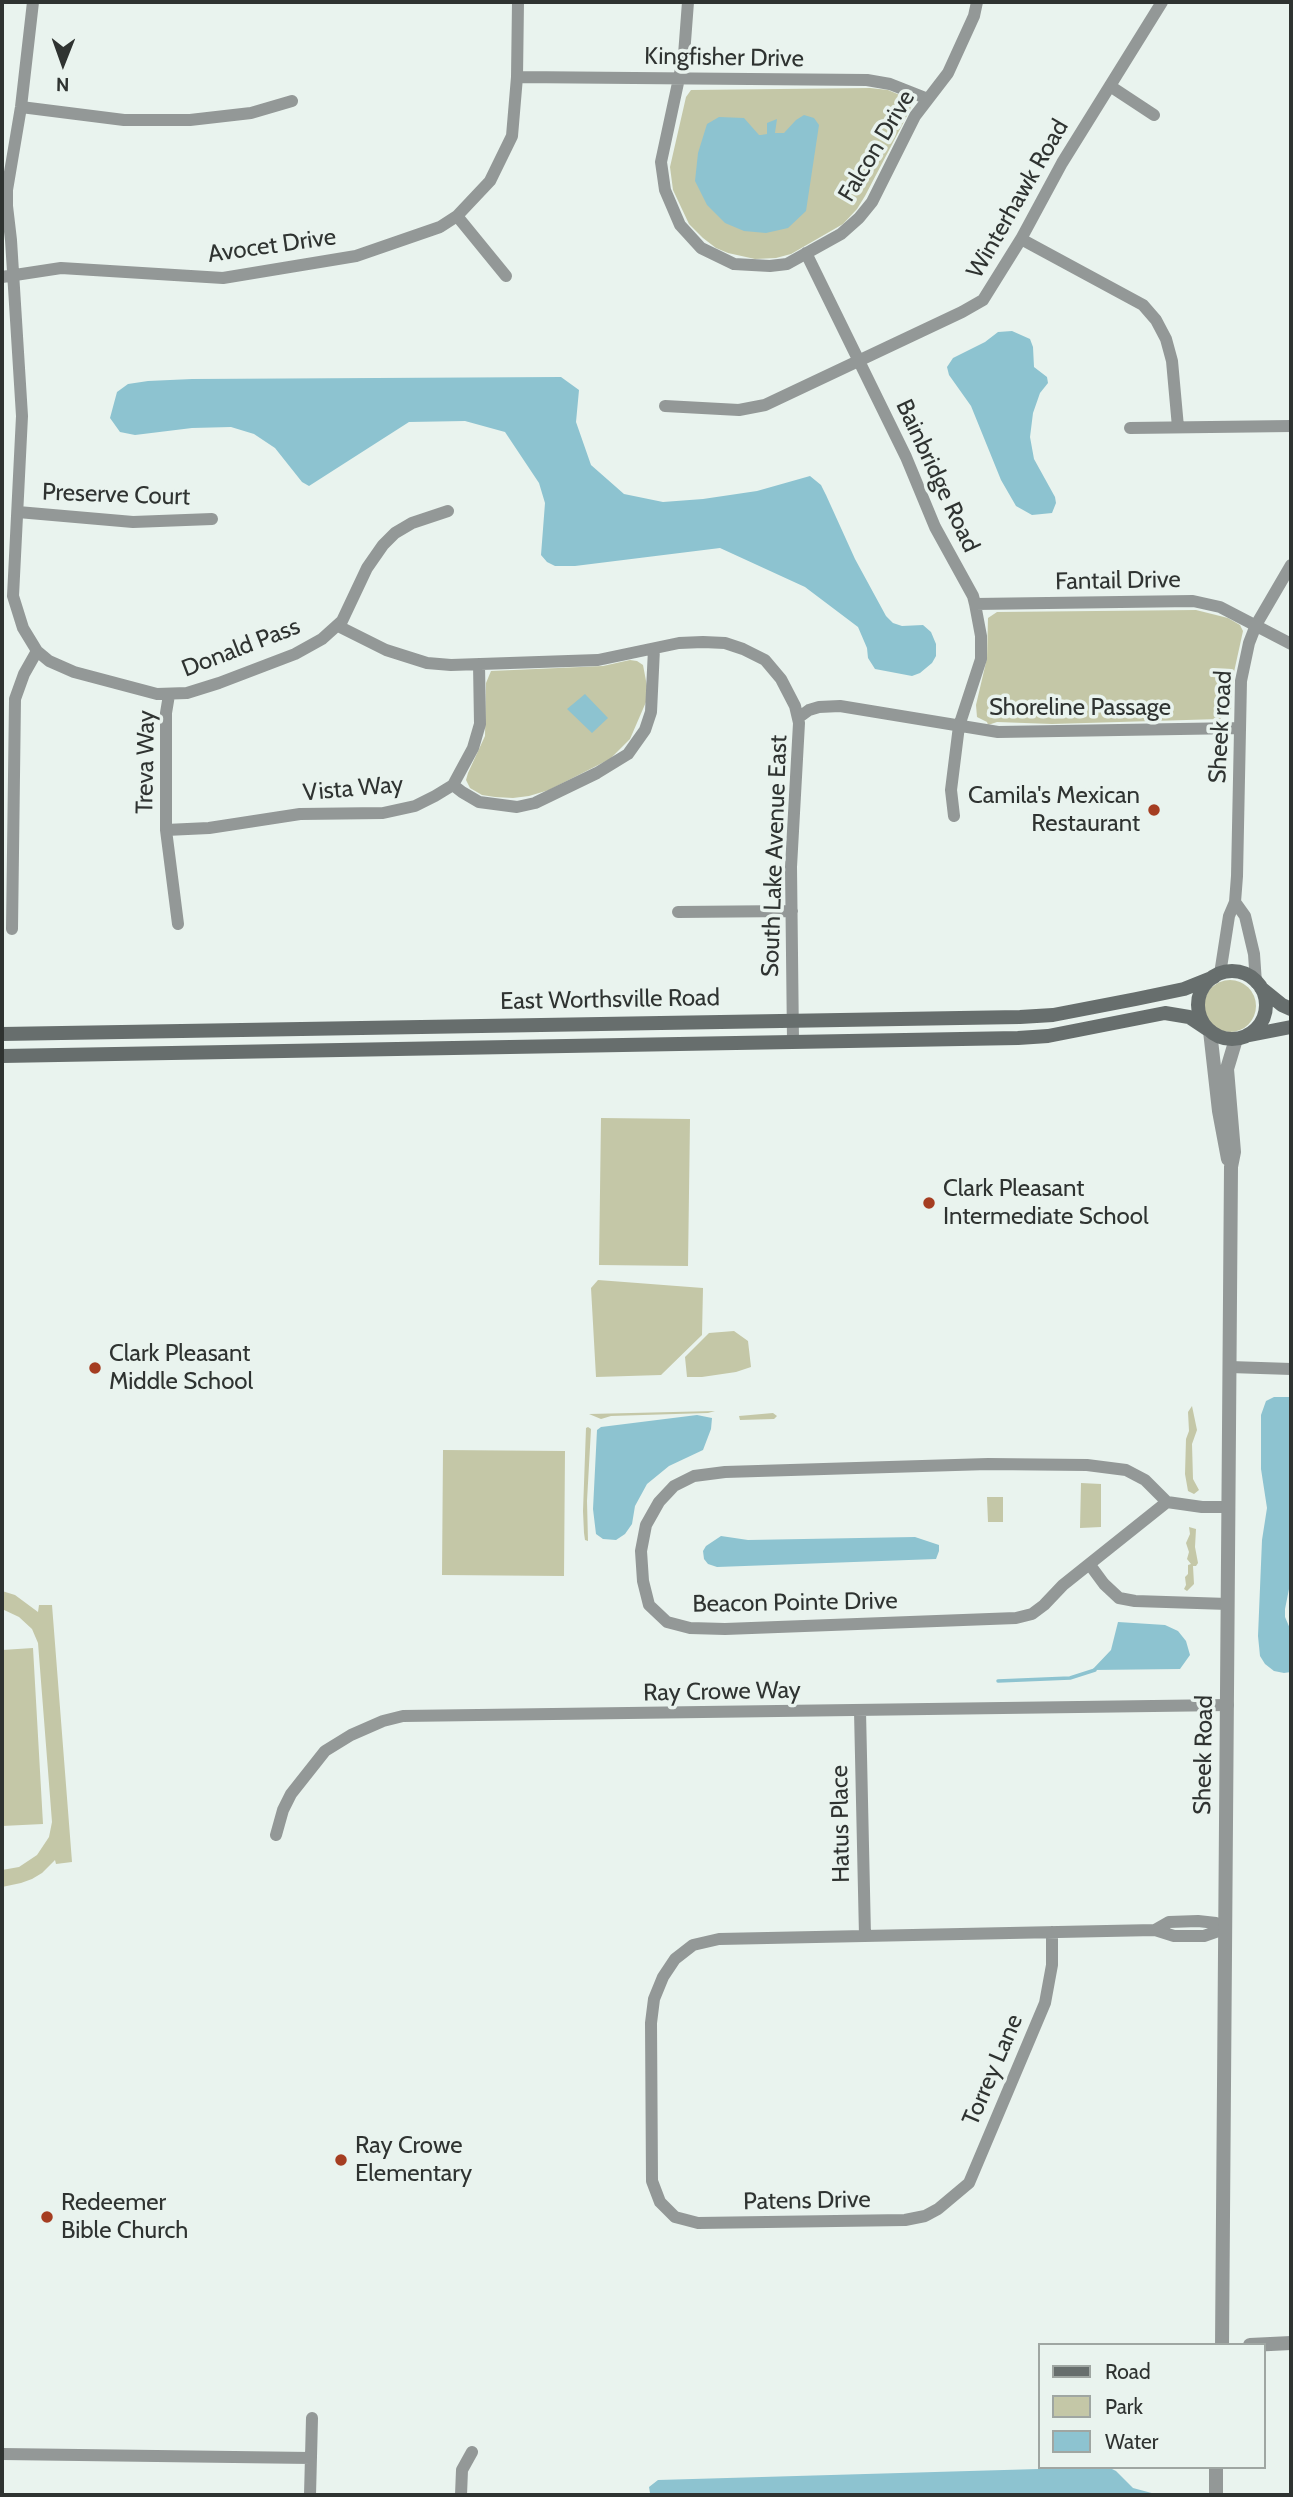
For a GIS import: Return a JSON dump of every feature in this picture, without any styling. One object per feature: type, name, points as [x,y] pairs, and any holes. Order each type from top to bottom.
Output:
[{"type":"main road","points":[[1291,1009],[1272,998],[1243,974],[1233,972],[1217,975],[1200,992],[1198,1001],[1198,1011],[1209,1030],[1226,1039],[1291,1027]]},
{"type":"main road","name":"East Worthsville Road","points":[[2,1034],[1053,1015],[1185,989],[1217,975]]},
{"type":"main road","points":[[1240,1038],[1260,1023],[1264,1014],[1265,1004],[1258,984]]},
{"type":"main road","name":"East Worthsville Road","points":[[2,1056],[1048,1036],[1165,1013],[1189,1017],[1209,1030]]},
{"type":"street","points":[[12,929],[15,699],[37,650],[23,628],[13,596],[22,416],[7,276],[7,190],[21,107],[33,2]]},
{"type":"street","name":"Avocet Drive","points":[[7,276],[61,268],[223,278],[356,256],[440,227],[457,216],[490,181],[512,136],[517,77],[518,2]]},
{"type":"street","name":"Falcon Drive","points":[[688,2],[684,55],[661,162],[665,190],[680,225],[701,248],[734,264],[770,266],[787,264],[841,234],[872,202],[915,116],[948,73],[974,16],[976,2]]},
{"type":"street","name":"Winterhawk Road","points":[[665,406],[739,410],[765,405],[983,300],[1021,239],[1062,163],[1162,2]]},
{"type":"street","name":"Kingfisher Drive","points":[[517,77],[867,80],[890,84],[928,99]]},
{"type":"street","points":[[1110,86],[1154,115]]},
{"type":"street","points":[[21,107],[124,120],[190,120],[251,113],[292,101]]},
{"type":"street","points":[[457,216],[506,276]]},
{"type":"street","points":[[1021,239],[1143,305],[1156,320],[1166,339],[1172,362],[1178,427]]},
{"type":"street","name":"Bainbridge Road","points":[[806,253],[906,457],[935,527],[975,604],[981,636],[981,659],[959,726],[951,790],[954,816]]},
{"type":"street","points":[[1130,428],[1291,426]]},
{"type":"street","points":[[338,626],[367,568],[383,545],[412,523],[448,511]]},
{"type":"street","name":"Preserve Court","points":[[18,512],[133,522],[212,519]]},
{"type":"street","name":"Sheek road","points":[[1217,975],[1229,916],[1235,902],[1241,681],[1249,643],[1256,625],[1291,565]]},
{"type":"street","name":"Fantail Drive","points":[[975,604],[1193,601],[1220,607],[1291,644]]},
{"type":"street","name":"South Lake Avenue East","points":[[338,626],[386,650],[428,663],[598,660],[679,643],[703,642],[725,643],[765,660],[781,679],[798,718],[791,867],[793,1041]]},
{"type":"street","name":"Donald Pass","points":[[37,650],[49,661],[74,672],[141,691],[169,695],[187,693],[295,654],[322,639],[338,626]]},
{"type":"street","points":[[479,664],[480,724],[467,763],[453,785],[479,802],[517,807],[535,803],[597,773],[628,754],[645,730],[651,712],[654,649]]},
{"type":"street","name":"Treva Way","points":[[169,695],[166,715],[166,830],[178,924]]},
{"type":"street","name":"Shoreline Passage","points":[[798,718],[819,707],[840,706],[998,732],[1240,728]]},
{"type":"street","name":"Vista Way","points":[[166,830],[209,828],[300,814],[397,811],[415,806],[453,785]]},
{"type":"street","name":"Sheek road","points":[[1235,902],[1245,916],[1258,984]]},
{"type":"street","points":[[678,912],[792,911]]},
{"type":"street","name":"Sheek Road","points":[[1209,1030],[1225,1153],[1231,1167]]},
{"type":"street","name":"Sheek Road","points":[[1222,2343],[1231,1167],[1234,1152],[1227,1069],[1240,1038]]},
{"type":"street","points":[[1230,1367],[1291,1369]]},
{"type":"street","name":"Beacon Pointe Drive","points":[[988,1464],[1087,1465],[1126,1470],[1145,1480],[1167,1502],[1063,1585],[1044,1605],[1032,1614],[1016,1618],[690,1628],[667,1622],[649,1605],[643,1581],[641,1552],[646,1525],[659,1502],[674,1486],[694,1476],[725,1472],[988,1464]]},
{"type":"street","points":[[1167,1502],[1202,1507],[1229,1507]]},
{"type":"street","points":[[1090,1564],[1104,1584],[1119,1598],[1135,1601],[1228,1604]]},
{"type":"street","name":"Ray Crowe Way","points":[[276,1835],[291,1794],[325,1751],[351,1735],[383,1721],[403,1716],[1228,1705]]},
{"type":"street","name":"Hatus Place","points":[[860,1711],[865,1936]]},
{"type":"street","points":[[865,1936],[1155,1930],[1169,1922],[1198,1921],[1216,1923],[1224,1929]]},
{"type":"street","name":"Torrey Lane","points":[[938,2209],[969,2183],[1045,2003],[1052,1965],[1052,1932]]},
{"type":"street","name":"Patens Drive","points":[[865,1936],[719,1939],[693,1945],[675,1959],[663,1977],[654,2000],[651,2023],[652,2181],[660,2202],[675,2217],[698,2222],[905,2220],[925,2216],[938,2209]]},
{"type":"street","points":[[1265,2344],[1291,2343]]},
{"type":"street","points":[[310,2495],[312,2418]]},
{"type":"street","points":[[461,2495],[462,2470],[472,2452]]},
{"type":"street","points":[[2,2454],[311,2458]]},
{"type":"street","points":[[1216,2469],[1216,2495]]},
{"type":"green space","points":[[691,90],[888,90],[907,98],[911,106],[865,196],[843,224],[791,254],[755,259],[716,248],[689,224],[673,190],[670,167],[686,97]]},
{"type":"green space","points":[[1196,610],[1228,618],[1240,625],[1243,631],[1234,672],[1231,709],[1220,719],[1052,724],[997,722],[988,725],[977,717],[976,705],[987,658],[988,618],[997,612]]},
{"type":"green space","points":[[630,660],[643,665],[647,686],[646,702],[630,739],[610,759],[549,790],[529,796],[495,797],[482,795],[470,788],[466,780],[468,773],[485,736],[486,683],[491,671],[603,666]]},
{"type":"green space","points":[[1230,980],[1240,982],[1248,988],[1254,996],[1254,1016],[1248,1024],[1240,1030],[1230,1032],[1220,1030],[1212,1024],[1206,1016],[1204,1006],[1206,996],[1212,988],[1220,982]]},
{"type":"green space","points":[[601,1118],[690,1119],[688,1266],[599,1265]]},
{"type":"green space","points":[[598,1280],[703,1288],[702,1335],[661,1375],[596,1377],[591,1288]]},
{"type":"green space","points":[[734,1331],[748,1341],[751,1367],[736,1372],[687,1377],[685,1357],[709,1333]]},
{"type":"green space","points":[[1192,1406],[1197,1430],[1192,1444],[1193,1479],[1199,1490],[1194,1494],[1188,1491],[1185,1474],[1188,1412]]},
{"type":"green space","points":[[715,1411],[611,1416],[601,1419],[589,1414]]},
{"type":"green space","points":[[773,1413],[777,1416],[774,1419],[740,1420],[739,1416]]},
{"type":"green space","points":[[588,1427],[591,1429],[588,1541],[585,1540],[583,1511]]},
{"type":"green space","points":[[443,1450],[565,1451],[564,1576],[442,1575]]},
{"type":"green space","points":[[1081,1483],[1101,1484],[1101,1527],[1080,1528]]},
{"type":"green space","points":[[987,1497],[1003,1497],[1003,1522],[988,1522]]},
{"type":"green space","points":[[1189,1527],[1196,1529],[1198,1563],[1193,1566],[1194,1584],[1187,1591],[1184,1589],[1185,1577],[1188,1574],[1188,1565],[1191,1564],[1187,1559],[1189,1552],[1186,1543],[1190,1534]]},
{"type":"green space","points":[[2,1591],[15,1595],[38,1612],[39,1605],[52,1605],[72,1862],[56,1864],[55,1860],[32,1879],[2,1887],[2,1870],[19,1867],[37,1855],[49,1837],[52,1822],[38,1643],[32,1629],[19,1617],[2,1609]]},
{"type":"green space","points":[[33,1648],[43,1824],[2,1826],[2,1650]]},
{"type":"water","points":[[804,115],[814,118],[819,125],[806,211],[788,228],[766,233],[744,231],[725,223],[707,205],[695,181],[698,153],[707,124],[719,117],[744,118],[761,135],[767,134],[767,123],[777,119],[775,133],[784,133]]},
{"type":"water","points":[[1012,331],[1030,339],[1034,367],[1047,377],[1048,383],[1040,393],[1033,413],[1030,437],[1034,459],[1055,497],[1052,513],[1032,515],[1016,506],[1001,480],[971,406],[949,375],[947,367],[953,358],[985,342],[998,332]]},
{"type":"water","points":[[561,377],[579,390],[576,422],[591,465],[624,494],[663,502],[703,499],[757,491],[810,476],[821,485],[855,559],[886,616],[893,623],[902,626],[923,625],[931,632],[936,644],[936,656],[932,663],[912,676],[875,669],[868,658],[867,648],[858,627],[805,587],[720,548],[575,566],[555,566],[547,562],[541,555],[545,503],[539,483],[505,432],[465,421],[409,422],[309,486],[302,482],[275,448],[254,434],[231,427],[192,428],[135,435],[120,432],[110,418],[117,392],[128,384],[148,381]]},
{"type":"water","points":[[585,694],[608,718],[592,733],[567,709]]},
{"type":"water","points":[[1274,1397],[1291,1397],[1291,1579],[1285,1617],[1291,1631],[1291,1672],[1284,1673],[1274,1671],[1265,1664],[1260,1656],[1258,1636],[1262,1540],[1267,1508],[1261,1469],[1261,1415],[1266,1401]]},
{"type":"water","points":[[697,1415],[712,1418],[703,1450],[669,1466],[647,1484],[635,1506],[632,1524],[625,1534],[616,1540],[603,1539],[596,1534],[593,1509],[597,1430],[601,1427]]},
{"type":"water","points":[[721,1536],[748,1540],[915,1537],[939,1545],[939,1551],[936,1559],[717,1567],[708,1564],[703,1551]]},
{"type":"water","points":[[1118,1622],[1165,1625],[1178,1631],[1186,1641],[1190,1655],[1180,1669],[1092,1670],[1111,1650]]},
{"type":"water","points":[[1112,2469],[1133,2488],[1159,2495],[650,2495],[649,2487],[658,2480]]},
{"type":"waterway","points":[[998,1681],[1070,1678],[1095,1670]]},
{"type":"place","name":"Camila's Mexican Restaurant","points":[[1154,810]]},
{"type":"place","name":"Clark Pleasant Intermediate School","points":[[929,1203]]},
{"type":"place","name":"Clark Pleasant Middle School","points":[[95,1368]]},
{"type":"place","name":"Ray Crowe Elementary","points":[[341,2160]]},
{"type":"place","name":"Redeemer Bible Church","points":[[47,2217]]}]
